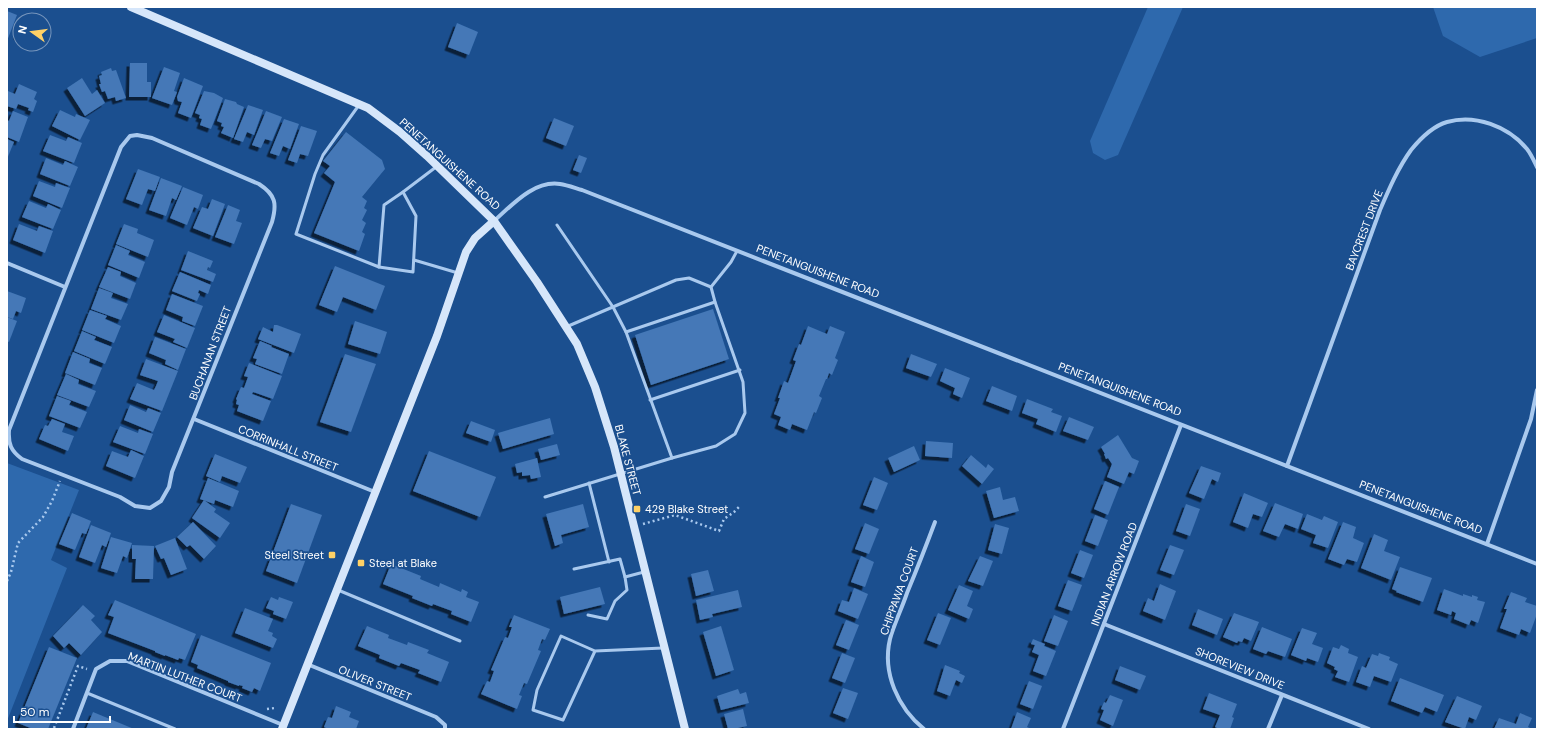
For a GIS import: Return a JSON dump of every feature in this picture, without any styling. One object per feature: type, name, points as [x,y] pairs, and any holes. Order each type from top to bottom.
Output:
[{"type":"main road","name":"PENETANGUISHENE ROAD","points":[[131,7],[368,108],[400,132],[494,220]]},
{"type":"main road","points":[[282,727],[437,336],[470,245],[494,220]]},
{"type":"main road","name":"BLAKE STREET","points":[[494,220],[537,282],[577,344],[596,387],[635,527],[684,729]]},
{"type":"street","name":"BAYCREST DRIVE","points":[[1287,466],[1380,210],[1396,176],[1411,150],[1430,131],[1446,122],[1466,119],[1488,122],[1512,134],[1527,149],[1537,167]]},
{"type":"street","name":"BUCHANAN STREET","points":[[137,135],[152,138],[254,181],[268,189],[274,198],[275,210],[272,222],[194,419],[172,472],[169,487],[161,501],[150,508],[135,506],[120,497],[22,459],[14,453],[10,447],[8,439],[9,430],[121,147],[130,136],[137,135]]},
{"type":"street","name":"PENETANGUISHENE ROAD","points":[[494,220],[532,190],[552,184],[561,184],[582,190],[1537,564]]},
{"type":"street","points":[[7,264],[65,287]]},
{"type":"street","points":[[1487,544],[1531,419],[1537,390]]},
{"type":"street","name":"CORRINHALL STREET","points":[[194,419],[375,492]]},
{"type":"street","name":"INDIAN ARROW ROAD","points":[[1063,729],[1181,425]]},
{"type":"street","name":"CHIPPAWA COURT","points":[[924,729],[909,714],[898,698],[891,680],[888,662],[890,640],[935,522]]},
{"type":"street","name":"SHOREVIEW DRIVE","points":[[1104,624],[1369,729]]},
{"type":"street","name":"MARTIN LUTHER COURT","points":[[73,729],[96,669],[110,661],[127,662],[282,727]]},
{"type":"street","name":"OLIVER STREET","points":[[307,664],[436,717],[445,725],[445,729]]},
{"type":"street","points":[[1268,729],[1282,695]]},
{"type":"lane","points":[[360,104],[323,155],[315,174],[296,234],[379,267],[413,272],[416,216],[403,192]]},
{"type":"lane","points":[[379,267],[384,205],[437,166]]},
{"type":"lane","points":[[557,225],[613,307],[626,332],[672,458]]},
{"type":"lane","points":[[711,287],[731,262],[737,251]]},
{"type":"lane","points":[[414,260],[459,273]]},
{"type":"lane","points":[[566,327],[676,280],[689,278],[711,287]]},
{"type":"lane","points":[[545,497],[716,446],[735,434],[745,413],[743,382],[711,287]]},
{"type":"lane","points":[[626,332],[715,302]]},
{"type":"lane","points":[[650,400],[740,370]]},
{"type":"lane","points":[[589,483],[609,562]]},
{"type":"lane","points":[[574,569],[620,559],[627,590],[615,601],[607,619],[588,615]]},
{"type":"lane","points":[[625,577],[646,572]]},
{"type":"lane","points":[[337,589],[460,641]]},
{"type":"lane","points":[[595,651],[562,720],[533,710],[537,690],[560,636],[595,651],[665,648]]},
{"type":"lane","points":[[87,694],[176,729]]},
{"type":"path","points":[[7,581],[11,572],[18,543],[43,516],[52,502],[63,475]]},
{"type":"path","points":[[635,527],[676,515],[719,531],[724,519],[740,506]]},
{"type":"path","points":[[54,728],[78,666],[88,669],[91,664]]},
{"type":"path","points":[[263,707],[267,709],[274,708]]},
{"type":"shaded area","points":[[1148,7],[1183,7],[1118,155],[1105,160],[1093,153],[1090,141]]},
{"type":"shaded area","points":[[1433,7],[1537,7],[1537,38],[1480,57],[1443,36]]},
{"type":"shaded area","points":[[7,463],[79,490],[51,560],[67,568],[7,721]]},
{"type":"building","points":[[7,11],[12,13],[12,28],[7,41]]},
{"type":"building","points":[[457,23],[478,32],[469,55],[448,47]]},
{"type":"building","points":[[130,63],[147,63],[147,82],[151,82],[151,97],[129,97]]},
{"type":"building","points":[[164,67],[180,73],[174,91],[177,92],[172,105],[152,98]]},
{"type":"building","points":[[111,68],[112,71],[116,70],[126,98],[116,101],[115,97],[108,99],[105,91],[102,92],[99,84],[101,84],[99,76],[102,75],[101,72]]},
{"type":"building","points":[[82,78],[92,94],[97,90],[105,103],[85,116],[67,88]]},
{"type":"building","points":[[184,78],[203,86],[191,118],[178,113],[182,102],[178,101],[177,97]]},
{"type":"building","points":[[19,84],[37,92],[34,99],[37,101],[33,112],[28,110],[29,108],[18,104],[16,109],[7,106],[8,91],[15,94]]},
{"type":"building","points":[[204,91],[214,93],[223,98],[211,129],[200,125],[202,119],[199,118],[200,115],[195,113]]},
{"type":"building","points":[[225,99],[236,102],[244,107],[233,138],[221,133],[224,127],[221,126],[222,123],[217,121]]},
{"type":"building","points":[[248,105],[263,110],[254,135],[247,132],[243,142],[234,139]]},
{"type":"building","points":[[60,110],[75,117],[76,114],[90,120],[80,140],[52,126]]},
{"type":"building","points":[[13,111],[28,117],[19,142],[7,137],[7,120],[9,121]]},
{"type":"building","points":[[266,111],[282,117],[272,141],[265,139],[261,148],[252,145]]},
{"type":"building","points":[[554,118],[574,126],[566,146],[546,138]]},
{"type":"building","points":[[284,119],[299,124],[290,149],[283,146],[279,156],[270,153]]},
{"type":"building","points":[[301,126],[317,131],[308,156],[300,154],[297,163],[288,160]]},
{"type":"building","points":[[346,132],[382,160],[385,169],[362,197],[367,201],[364,208],[367,210],[362,220],[366,223],[362,232],[365,234],[359,251],[314,233],[335,182],[324,173],[330,166],[323,161]]},
{"type":"building","points":[[50,135],[66,141],[68,137],[82,143],[74,163],[43,151]]},
{"type":"building","points":[[7,139],[14,142],[7,159]]},
{"type":"building","points":[[579,155],[587,158],[581,173],[573,170]]},
{"type":"building","points":[[46,158],[63,165],[65,161],[78,167],[70,186],[40,174]]},
{"type":"building","points":[[138,169],[160,177],[155,191],[148,189],[142,205],[126,199]]},
{"type":"building","points":[[161,178],[182,186],[176,200],[172,198],[166,216],[149,210]]},
{"type":"building","points":[[39,181],[55,187],[56,183],[70,188],[62,208],[33,196]]},
{"type":"building","points":[[183,187],[203,195],[198,209],[194,207],[187,225],[170,218]]},
{"type":"building","points":[[212,199],[225,204],[213,236],[193,228],[202,207],[208,209]]},
{"type":"building","points":[[29,201],[46,208],[48,204],[61,210],[53,229],[22,217]]},
{"type":"building","points":[[228,205],[240,210],[236,221],[242,223],[234,244],[215,237]]},
{"type":"building","points":[[19,224],[37,231],[39,226],[53,231],[45,253],[13,240]]},
{"type":"building","points":[[124,224],[138,229],[137,233],[154,240],[148,257],[116,244]]},
{"type":"building","points":[[116,245],[130,251],[128,255],[145,262],[139,278],[108,265]]},
{"type":"building","points":[[188,251],[213,261],[210,268],[208,267],[207,270],[216,274],[213,282],[181,270]]},
{"type":"building","points":[[335,266],[385,286],[376,310],[343,297],[337,312],[319,305]]},
{"type":"building","points":[[108,267],[121,272],[120,276],[136,283],[130,299],[99,287]]},
{"type":"building","points":[[180,272],[211,285],[208,294],[199,290],[198,293],[200,294],[197,301],[172,291]]},
{"type":"building","points":[[99,288],[113,293],[111,298],[128,304],[121,320],[91,309]]},
{"type":"building","points":[[7,291],[26,298],[21,313],[16,311],[13,319],[7,317]]},
{"type":"building","points":[[172,294],[203,306],[195,326],[182,321],[183,317],[166,310]]},
{"type":"building","points":[[713,309],[729,359],[651,385],[635,335]]},
{"type":"building","points":[[90,310],[107,316],[105,319],[121,326],[114,343],[82,330]]},
{"type":"building","points":[[164,315],[195,328],[187,348],[173,342],[175,339],[157,332]]},
{"type":"building","points":[[7,317],[17,321],[9,342],[7,341]]},
{"type":"building","points":[[355,321],[387,332],[380,354],[348,344]]},
{"type":"building","points":[[274,325],[301,334],[294,353],[258,339],[263,327],[273,332]]},
{"type":"building","points":[[808,326],[827,334],[830,326],[845,332],[835,358],[838,360],[832,375],[829,373],[826,379],[819,396],[822,398],[816,413],[814,412],[807,430],[792,424],[790,430],[778,425],[781,417],[774,414],[784,381],[788,383],[796,361],[793,360],[799,344],[801,345]]},
{"type":"building","points":[[82,331],[96,337],[94,340],[112,347],[105,364],[74,351]]},
{"type":"building","points":[[155,337],[186,349],[178,370],[165,364],[166,360],[149,353]]},
{"type":"building","points":[[260,341],[289,354],[282,374],[255,364],[257,359],[253,358]]},
{"type":"building","points":[[73,352],[90,359],[89,363],[102,368],[95,385],[65,373]]},
{"type":"building","points":[[345,354],[376,364],[351,432],[320,422]]},
{"type":"building","points":[[911,354],[937,364],[931,377],[906,368]]},
{"type":"building","points":[[146,359],[178,371],[162,411],[130,399],[137,383],[154,390],[158,381],[140,375]]},
{"type":"building","points":[[249,363],[282,376],[273,399],[253,392],[252,394],[271,401],[263,421],[237,411],[239,405],[236,404],[236,399],[241,387],[244,388],[248,377],[244,376]]},
{"type":"building","points":[[945,368],[970,378],[962,398],[953,394],[955,388],[940,381]]},
{"type":"building","points":[[66,374],[79,380],[78,384],[96,391],[89,407],[57,395]]},
{"type":"building","points":[[992,386],[1017,396],[1012,411],[986,401]]},
{"type":"building","points":[[57,396],[71,401],[69,405],[87,412],[80,428],[49,416]]},
{"type":"building","points":[[1027,399],[1053,409],[1051,412],[1062,416],[1056,432],[1036,424],[1038,419],[1022,413]]},
{"type":"building","points":[[130,405],[146,412],[148,408],[161,413],[153,432],[124,420]]},
{"type":"building","points":[[1069,417],[1094,427],[1088,440],[1063,431]]},
{"type":"building","points":[[550,418],[554,434],[503,449],[498,433]]},
{"type":"building","points":[[52,419],[65,424],[62,432],[74,436],[68,451],[39,439],[45,425],[48,426]]},
{"type":"building","points":[[471,421],[495,430],[491,442],[466,433]]},
{"type":"building","points":[[120,426],[138,433],[139,429],[153,434],[145,454],[113,442]]},
{"type":"building","points":[[1118,435],[1132,458],[1139,461],[1134,474],[1129,472],[1124,484],[1107,477],[1112,464],[1108,458],[1106,459],[1101,447]]},
{"type":"building","points":[[926,441],[953,443],[952,458],[925,456]]},
{"type":"building","points":[[557,444],[560,455],[541,460],[538,449]]},
{"type":"building","points":[[914,446],[920,460],[894,472],[888,458]]},
{"type":"building","points":[[131,450],[144,456],[135,478],[106,466],[112,451],[128,457]]},
{"type":"building","points":[[429,451],[496,477],[480,517],[413,491]]},
{"type":"building","points":[[215,454],[247,467],[240,483],[222,476],[220,482],[206,476]]},
{"type":"building","points":[[971,455],[986,468],[988,464],[994,469],[982,484],[962,466]]},
{"type":"building","points":[[537,458],[541,477],[531,479],[530,475],[522,476],[522,472],[517,473],[515,464]]},
{"type":"building","points":[[1201,466],[1221,473],[1218,482],[1212,479],[1204,499],[1189,493]]},
{"type":"building","points":[[874,477],[888,483],[877,510],[863,505]]},
{"type":"building","points":[[208,478],[239,491],[233,507],[215,500],[214,504],[200,499]]},
{"type":"building","points":[[1105,481],[1119,487],[1108,515],[1094,509]]},
{"type":"building","points":[[1000,487],[1003,500],[1015,497],[1019,511],[994,518],[986,491]]},
{"type":"building","points":[[1244,493],[1268,503],[1262,517],[1253,514],[1248,528],[1233,522]]},
{"type":"building","points":[[204,500],[216,509],[214,512],[230,523],[220,538],[192,518]]},
{"type":"building","points":[[1275,503],[1303,514],[1298,529],[1285,524],[1279,537],[1263,531]]},
{"type":"building","points":[[291,504],[322,515],[297,583],[266,571]]},
{"type":"building","points":[[583,504],[589,527],[561,535],[563,543],[555,546],[546,514]]},
{"type":"building","points":[[1186,504],[1200,509],[1190,536],[1176,531]]},
{"type":"building","points":[[72,513],[91,521],[86,534],[82,533],[75,550],[59,544]]},
{"type":"building","points":[[1307,514],[1322,520],[1324,516],[1338,522],[1328,548],[1313,543],[1316,535],[1301,529]]},
{"type":"building","points":[[1095,515],[1108,520],[1098,546],[1085,541]]},
{"type":"building","points":[[193,522],[216,546],[204,559],[190,545],[187,547],[177,537]]},
{"type":"building","points":[[1343,522],[1356,527],[1353,538],[1364,543],[1357,562],[1347,559],[1344,565],[1328,559]]},
{"type":"building","points":[[865,523],[879,529],[869,554],[855,549]]},
{"type":"building","points":[[995,524],[1009,528],[1002,554],[988,550]]},
{"type":"building","points":[[91,525],[111,533],[106,547],[102,545],[95,563],[79,557]]},
{"type":"building","points":[[1374,534],[1388,540],[1384,551],[1400,557],[1391,580],[1361,568]]},
{"type":"building","points":[[111,537],[132,543],[127,558],[123,556],[117,573],[101,568]]},
{"type":"building","points":[[175,538],[187,569],[171,575],[164,558],[161,559],[155,546]]},
{"type":"building","points":[[132,545],[154,546],[153,579],[135,579],[136,559],[132,559]]},
{"type":"building","points":[[1170,545],[1184,550],[1174,575],[1160,570]]},
{"type":"building","points":[[1080,550],[1093,555],[1084,578],[1071,573]]},
{"type":"building","points":[[861,556],[874,562],[865,587],[851,582]]},
{"type":"building","points":[[980,556],[993,561],[983,586],[968,581]]},
{"type":"building","points":[[391,564],[421,576],[420,579],[439,587],[440,583],[461,592],[462,589],[468,592],[466,597],[479,602],[471,622],[451,614],[452,611],[433,604],[432,606],[412,598],[413,596],[383,584]]},
{"type":"building","points":[[1400,567],[1432,578],[1423,602],[1396,592],[1397,591],[1392,589]]},
{"type":"building","points":[[708,570],[714,591],[696,596],[691,574]]},
{"type":"building","points":[[1068,580],[1082,585],[1072,611],[1058,606]]},
{"type":"building","points":[[1160,584],[1176,591],[1165,620],[1143,611],[1148,598],[1154,601]]},
{"type":"building","points":[[959,585],[973,591],[967,606],[973,609],[969,619],[948,610]]},
{"type":"building","points":[[600,587],[605,604],[564,614],[560,597]]},
{"type":"building","points":[[854,588],[868,594],[858,619],[838,611],[842,600],[849,602]]},
{"type":"building","points":[[1444,589],[1463,596],[1463,594],[1472,597],[1472,595],[1478,597],[1477,600],[1485,602],[1478,623],[1471,620],[1469,625],[1454,619],[1456,613],[1452,611],[1451,615],[1437,610]]},
{"type":"building","points":[[738,590],[742,607],[712,614],[713,617],[700,620],[696,600]]},
{"type":"building","points":[[1511,592],[1527,598],[1525,602],[1537,606],[1537,614],[1530,633],[1521,629],[1519,635],[1500,628],[1507,609],[1504,609]]},
{"type":"building","points":[[271,597],[278,600],[279,597],[293,602],[286,619],[273,614],[274,611],[266,608]]},
{"type":"building","points":[[115,600],[196,634],[185,660],[179,658],[178,660],[165,656],[108,633],[114,617],[108,615]]},
{"type":"building","points":[[83,605],[95,616],[91,620],[102,632],[81,655],[69,643],[64,648],[53,636]]},
{"type":"building","points":[[245,608],[273,619],[268,631],[273,633],[272,636],[277,639],[273,648],[235,633]]},
{"type":"building","points":[[1198,609],[1223,619],[1217,635],[1192,625]]},
{"type":"building","points":[[938,613],[951,618],[940,645],[927,640]]},
{"type":"building","points":[[1234,613],[1259,622],[1251,641],[1244,638],[1242,642],[1238,641],[1237,643],[1223,637]]},
{"type":"building","points":[[514,615],[550,629],[545,640],[542,639],[538,650],[541,651],[527,684],[524,683],[519,695],[522,696],[517,709],[481,694],[487,681],[490,682],[494,671],[491,670],[505,637],[508,638],[512,627],[509,627]]},
{"type":"building","points":[[1054,615],[1068,621],[1058,646],[1044,641]]},
{"type":"building","points":[[846,620],[859,625],[849,650],[836,645]]},
{"type":"building","points":[[367,626],[389,635],[388,638],[407,645],[408,642],[429,650],[427,653],[449,662],[441,682],[418,673],[420,670],[401,663],[399,666],[379,658],[380,655],[358,646]]},
{"type":"building","points":[[721,626],[734,670],[716,676],[703,632]]},
{"type":"building","points":[[1262,627],[1292,639],[1285,657],[1268,651],[1266,654],[1253,649]]},
{"type":"building","points":[[1302,628],[1317,633],[1312,644],[1323,648],[1318,662],[1307,658],[1306,661],[1291,655]]},
{"type":"building","points":[[201,635],[271,663],[260,691],[254,688],[252,692],[242,688],[243,686],[228,682],[197,668],[198,665],[191,662]]},
{"type":"building","points":[[1033,639],[1056,651],[1046,676],[1033,671],[1039,655],[1032,652],[1035,645],[1031,644]]},
{"type":"building","points":[[1341,645],[1349,649],[1348,653],[1358,657],[1349,682],[1335,677],[1338,671],[1334,669],[1335,667],[1327,663],[1333,647],[1339,649]]},
{"type":"building","points":[[49,647],[77,658],[48,729],[33,729],[18,723]]},
{"type":"building","points":[[842,653],[855,658],[845,683],[832,678]]},
{"type":"building","points":[[1379,653],[1390,657],[1389,660],[1398,664],[1391,682],[1374,676],[1370,687],[1356,682],[1362,666],[1366,668],[1372,654],[1378,656]]},
{"type":"building","points":[[945,665],[960,671],[959,673],[965,676],[962,683],[956,680],[950,696],[937,691]]},
{"type":"building","points":[[1120,666],[1146,676],[1140,690],[1115,680]]},
{"type":"building","points":[[1400,678],[1444,695],[1437,712],[1425,707],[1422,713],[1391,701]]},
{"type":"building","points":[[1029,681],[1042,686],[1033,709],[1020,704]]},
{"type":"building","points":[[843,688],[858,693],[848,719],[833,713]]},
{"type":"building","points":[[738,689],[740,694],[746,692],[749,703],[721,710],[717,696]]},
{"type":"building","points":[[1209,693],[1237,704],[1232,717],[1234,718],[1230,729],[1219,729],[1215,727],[1220,715],[1203,709]]},
{"type":"building","points":[[1110,695],[1123,700],[1113,726],[1100,720],[1104,710],[1101,709],[1104,702],[1106,703]]},
{"type":"building","points":[[1457,696],[1482,706],[1476,720],[1469,717],[1465,729],[1445,722]]},
{"type":"building","points":[[336,706],[351,712],[349,717],[359,721],[356,729],[328,729],[324,727],[328,717],[332,718]]},
{"type":"building","points":[[743,709],[747,726],[738,729],[728,729],[724,714]]},
{"type":"building","points":[[93,712],[134,729],[86,729]]},
{"type":"building","points":[[1017,712],[1031,718],[1027,727],[1031,729],[1011,729]]},
{"type":"building","points":[[1520,713],[1532,718],[1528,727],[1532,729],[1494,729],[1499,718],[1516,724]]},
{"type":"place","name":"429 Blake Street","points":[[637,509]]},
{"type":"place","name":"Steel Street","points":[[332,555]]},
{"type":"place","name":"Steel at Blake","points":[[361,563]]}]
